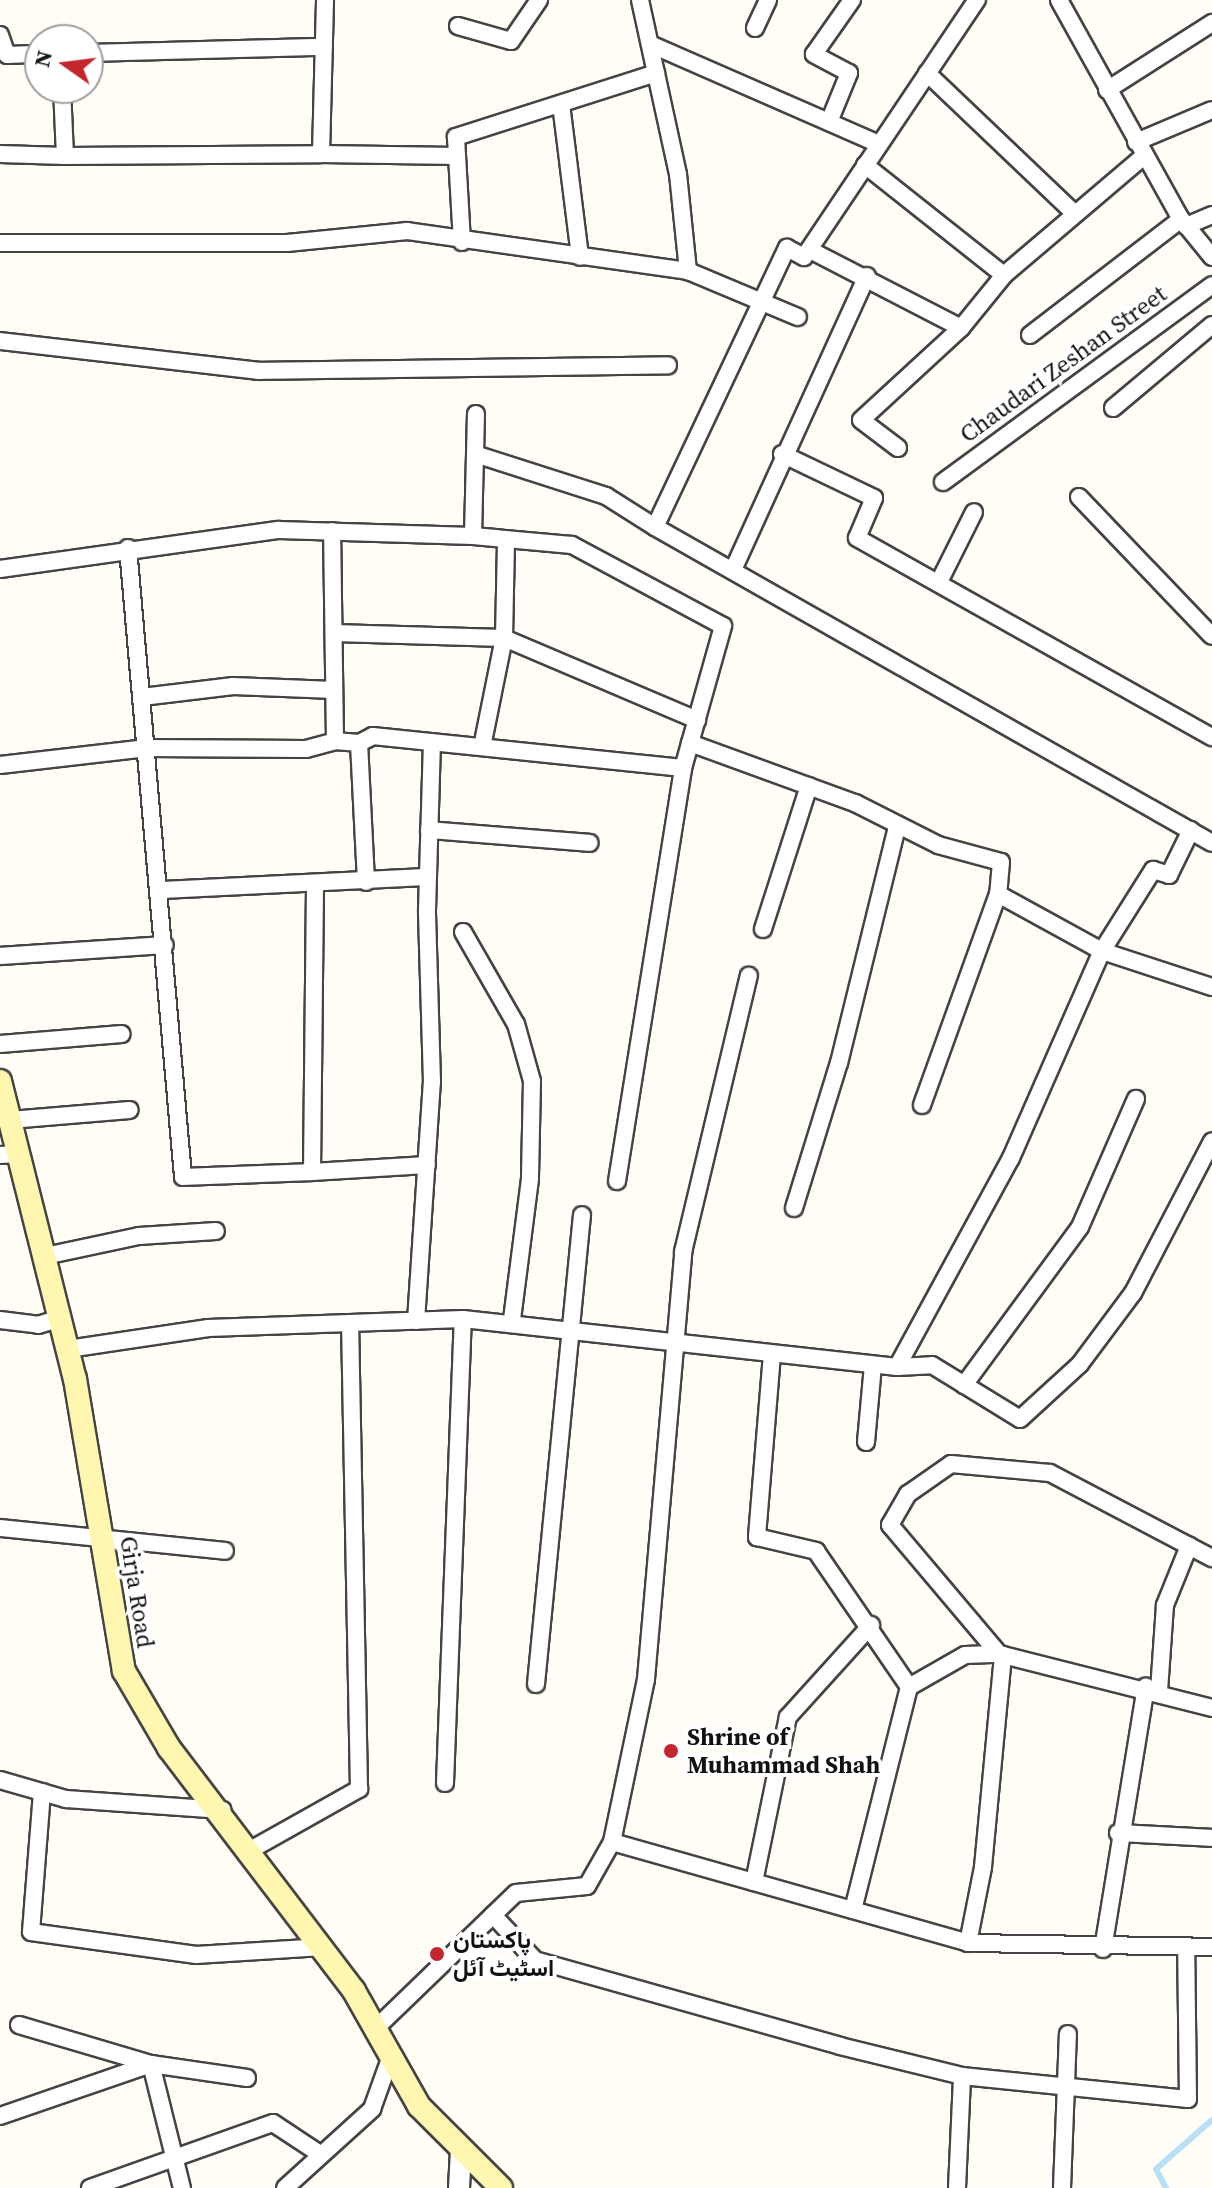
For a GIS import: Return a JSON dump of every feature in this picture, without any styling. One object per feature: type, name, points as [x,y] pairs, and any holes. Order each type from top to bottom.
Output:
[{"type":"main road","name":"Girja Road","points":[[0,1081],[10,1120],[9,1154],[45,1256],[68,1349],[124,1671],[169,1748],[223,1810],[323,1947],[376,2028],[419,2106],[461,2152],[501,2188]]},
{"type":"street","points":[[321,154],[325,0]]},
{"type":"street","points":[[458,26],[511,41],[539,0]]},
{"type":"street","points":[[640,0],[678,174],[688,271]]},
{"type":"street","points":[[755,28],[768,0]]},
{"type":"street","points":[[829,122],[849,73],[814,54],[852,0]]},
{"type":"street","points":[[655,527],[787,248],[804,257],[810,250],[977,0]]},
{"type":"street","points":[[1059,0],[1140,149],[1184,222],[1212,257]]},
{"type":"street","points":[[1107,90],[1212,23]]},
{"type":"street","points":[[0,35],[4,55],[24,54]]},
{"type":"street","points":[[650,44],[879,144]]},
{"type":"street","points":[[104,53],[324,47]]},
{"type":"street","points":[[462,242],[456,137],[656,73]]},
{"type":"street","points":[[927,73],[1074,213]]},
{"type":"street","points":[[63,104],[65,156]]},
{"type":"street","points":[[561,104],[580,257]]},
{"type":"street","points":[[898,448],[861,420],[961,328],[1004,275],[1140,149],[1212,110]]},
{"type":"street","points":[[0,154],[457,156]]},
{"type":"street","points":[[865,165],[1004,275]]},
{"type":"street","points":[[1030,335],[1184,222],[1212,215]]},
{"type":"street","points":[[0,243],[287,243],[407,231],[462,242],[688,271],[798,317]]},
{"type":"street","points":[[810,250],[867,276],[961,328]]},
{"type":"street","points":[[733,570],[782,454],[867,276]]},
{"type":"street","name":"Chaudari Zeshan Street","points":[[943,482],[1212,285]]},
{"type":"street","points":[[1113,408],[1212,325]]},
{"type":"street","points":[[0,341],[258,371],[668,365]]},
{"type":"street","points":[[473,536],[476,414]]},
{"type":"street","points":[[475,454],[606,496],[655,527],[1211,841]]},
{"type":"street","points":[[782,454],[874,498],[857,538],[1212,737]]},
{"type":"street","points":[[1079,497],[1212,636]]},
{"type":"street","points":[[939,582],[974,512]]},
{"type":"street","points":[[0,569],[128,548],[279,530],[473,536],[572,545],[723,626],[683,768],[617,1181]]},
{"type":"street","points":[[332,531],[335,741]]},
{"type":"street","points":[[482,747],[504,638],[506,539]]},
{"type":"street","points":[[128,548],[183,1177],[427,1165]]},
{"type":"street","points":[[334,633],[504,638],[697,720]]},
{"type":"street","points":[[142,697],[233,686],[334,690]]},
{"type":"street","points":[[0,765],[147,748],[306,749],[335,741],[359,743],[373,736],[683,768]]},
{"type":"street","points":[[416,1321],[427,1165],[428,877],[432,742]]},
{"type":"street","points":[[359,743],[366,882]]},
{"type":"street","points":[[690,743],[809,786],[897,827],[1001,862],[998,894],[922,1105]]},
{"type":"street","points":[[763,929],[809,786]]},
{"type":"street","points":[[794,1208],[843,1048],[897,827]]},
{"type":"street","points":[[429,830],[589,843]]},
{"type":"street","points":[[897,1367],[1011,1158],[1102,951],[1153,870],[1169,875],[1191,830]]},
{"type":"street","points":[[160,890],[315,886],[428,877]]},
{"type":"street","points":[[312,1172],[315,886]]},
{"type":"street","points":[[998,894],[1102,951],[1212,987]]},
{"type":"street","points":[[463,932],[516,1024],[532,1081],[530,1179],[512,1320]]},
{"type":"street","points":[[0,956],[165,945]]},
{"type":"street","points":[[376,2028],[516,1893],[587,1886],[612,1842],[646,1679],[670,1343],[683,1252],[749,976]]},
{"type":"street","points":[[0,1044],[122,1034]]},
{"type":"street","points":[[964,1385],[1080,1227],[1136,1099]]},
{"type":"street","points":[[10,1120],[130,1110]]},
{"type":"street","points":[[68,1349],[208,1328],[512,1320],[670,1343],[873,1365],[932,1365],[1020,1419],[1080,1364],[1133,1293],[1212,1141]]},
{"type":"street","points":[[536,1684],[567,1326],[582,1215]]},
{"type":"street","points":[[45,1256],[139,1236],[216,1231]]},
{"type":"street","points":[[0,1320],[38,1325],[61,1318]]},
{"type":"street","points":[[445,1783],[463,1319]]},
{"type":"street","points":[[252,1849],[359,1789],[350,1323]]},
{"type":"street","points":[[772,1354],[757,1537],[816,1551],[871,1625],[909,1687],[853,1910]]},
{"type":"street","points":[[866,1442],[873,1365]]},
{"type":"street","points":[[968,1943],[983,1867],[1001,1654],[890,1525],[908,1494],[951,1464],[1050,1473],[1212,1558]]},
{"type":"street","points":[[0,1528],[225,1551]]},
{"type":"street","points":[[1103,1949],[1118,1833],[1152,1688],[1165,1605],[1189,1546]]},
{"type":"street","points":[[754,1882],[788,1717],[871,1625]]},
{"type":"street","points":[[909,1687],[965,1655],[1001,1654],[1152,1688],[1212,1708]]},
{"type":"street","points":[[0,1780],[42,1792],[223,1810]]},
{"type":"street","points":[[42,1792],[31,1932],[196,1955],[323,1947]]},
{"type":"street","points":[[1118,1833],[1212,1838]]},
{"type":"street","points":[[612,1842],[968,1943],[1103,1949],[1212,1947]]},
{"type":"street","points":[[493,1915],[535,1960],[962,2076],[1188,2099],[1186,1946]]},
{"type":"street","points":[[19,2025],[151,2064],[247,2078]]},
{"type":"street","points":[[1062,2188],[1068,2034]]},
{"type":"street","points":[[285,2188],[372,2109],[391,2056]]},
{"type":"street","points":[[0,2116],[151,2064]]},
{"type":"street","points":[[151,2064],[182,2188]]},
{"type":"street","points":[[957,2188],[962,2076]]},
{"type":"street","points":[[90,2188],[177,2162],[273,2123],[320,2154]]},
{"type":"street","points":[[459,2188],[461,2152]]},
{"type":"waterway","points":[[1166,2188],[1156,2169],[1212,2120]]},
{"type":"place","name":"Shrine of Muhammad Shah","points":[[671,1751]]},
{"type":"place","name":"پاکستان اسٹیٹ آئل","points":[[437,1954]]}]
